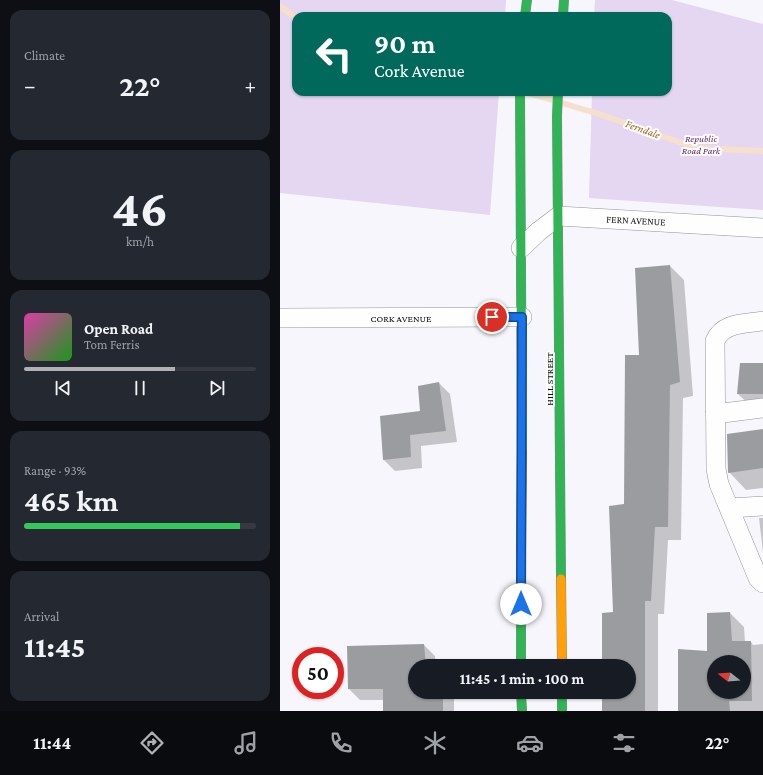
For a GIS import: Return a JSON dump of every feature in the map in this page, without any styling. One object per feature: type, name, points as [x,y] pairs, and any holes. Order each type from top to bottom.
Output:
[{"type":"main road","points":[[526,12],[527,0]]},
{"type":"main road","points":[[563,12],[564,0]]},
{"type":"main road","points":[[520,96],[522,317],[521,659]]},
{"type":"main road","name":"HILL STREET","points":[[558,96],[562,659]]},
{"type":"main road","points":[[521,699],[522,711]]},
{"type":"main road","points":[[562,699],[562,711]]},
{"type":"street","points":[[521,248],[539,231],[559,216]]},
{"type":"street","name":"FERN AVENUE","points":[[559,216],[763,228]]},
{"type":"street","name":"CORK AVENUE","points":[[280,318],[522,317]]},
{"type":"street","points":[[763,321],[724,328],[718,334],[715,341],[716,469],[719,484],[728,508],[758,578],[763,583]]},
{"type":"street","points":[[715,414],[763,408]]},
{"type":"street","points":[[728,508],[763,506]]},
{"type":"green space","points":[[280,0],[506,0],[505,12],[292,12],[292,96],[499,96],[490,215],[280,193]]},
{"type":"green space","name":"Republic Road Park","points":[[595,0],[672,0],[763,24],[763,210],[589,198],[592,96],[672,96],[672,12],[594,12]]},
{"type":"building","points":[[670,265],[680,382],[670,385],[668,527],[655,527],[651,601],[645,601],[645,711],[602,711],[602,699],[636,699],[636,659],[602,659],[602,613],[613,612],[609,506],[624,504],[625,355],[639,355],[635,268]]},
{"type":"building","points":[[740,363],[763,363],[763,394],[737,394]]},
{"type":"building","points":[[439,382],[446,431],[410,435],[411,457],[383,460],[380,416],[420,411],[418,386]]},
{"type":"building","points":[[763,429],[763,468],[728,473],[727,434]]},
{"type":"building","points":[[730,612],[732,641],[751,641],[752,701],[729,701],[730,711],[678,711],[678,649],[707,651],[707,613]]},
{"type":"building","points":[[424,644],[425,659],[408,659],[408,699],[443,699],[443,711],[383,711],[383,689],[348,689],[347,646]]},
{"type":"waterway","name":"Ferndale","points":[[280,6],[292,15]]},
{"type":"waterway","name":"Ferndale","points":[[539,96],[553,100]]},
{"type":"waterway","name":"Ferndale","points":[[562,103],[602,115],[696,148],[763,151]]},
{"type":"traffic: fast","points":[[526,12],[527,0]]},
{"type":"traffic: fast","points":[[563,12],[564,0]]},
{"type":"traffic: fast","points":[[520,96],[522,452]]},
{"type":"traffic: fast","points":[[558,96],[561,579]]},
{"type":"traffic: fast","points":[[521,550],[521,659]]},
{"type":"traffic: fast","points":[[521,699],[522,711]]},
{"type":"traffic: fast","points":[[562,699],[562,711]]},
{"type":"traffic: slow","points":[[561,579],[562,659]]},
{"type":"traffic: jam","points":[[521,550],[522,452]]},
{"type":"route","points":[[492,317],[522,317],[521,604]]}]
